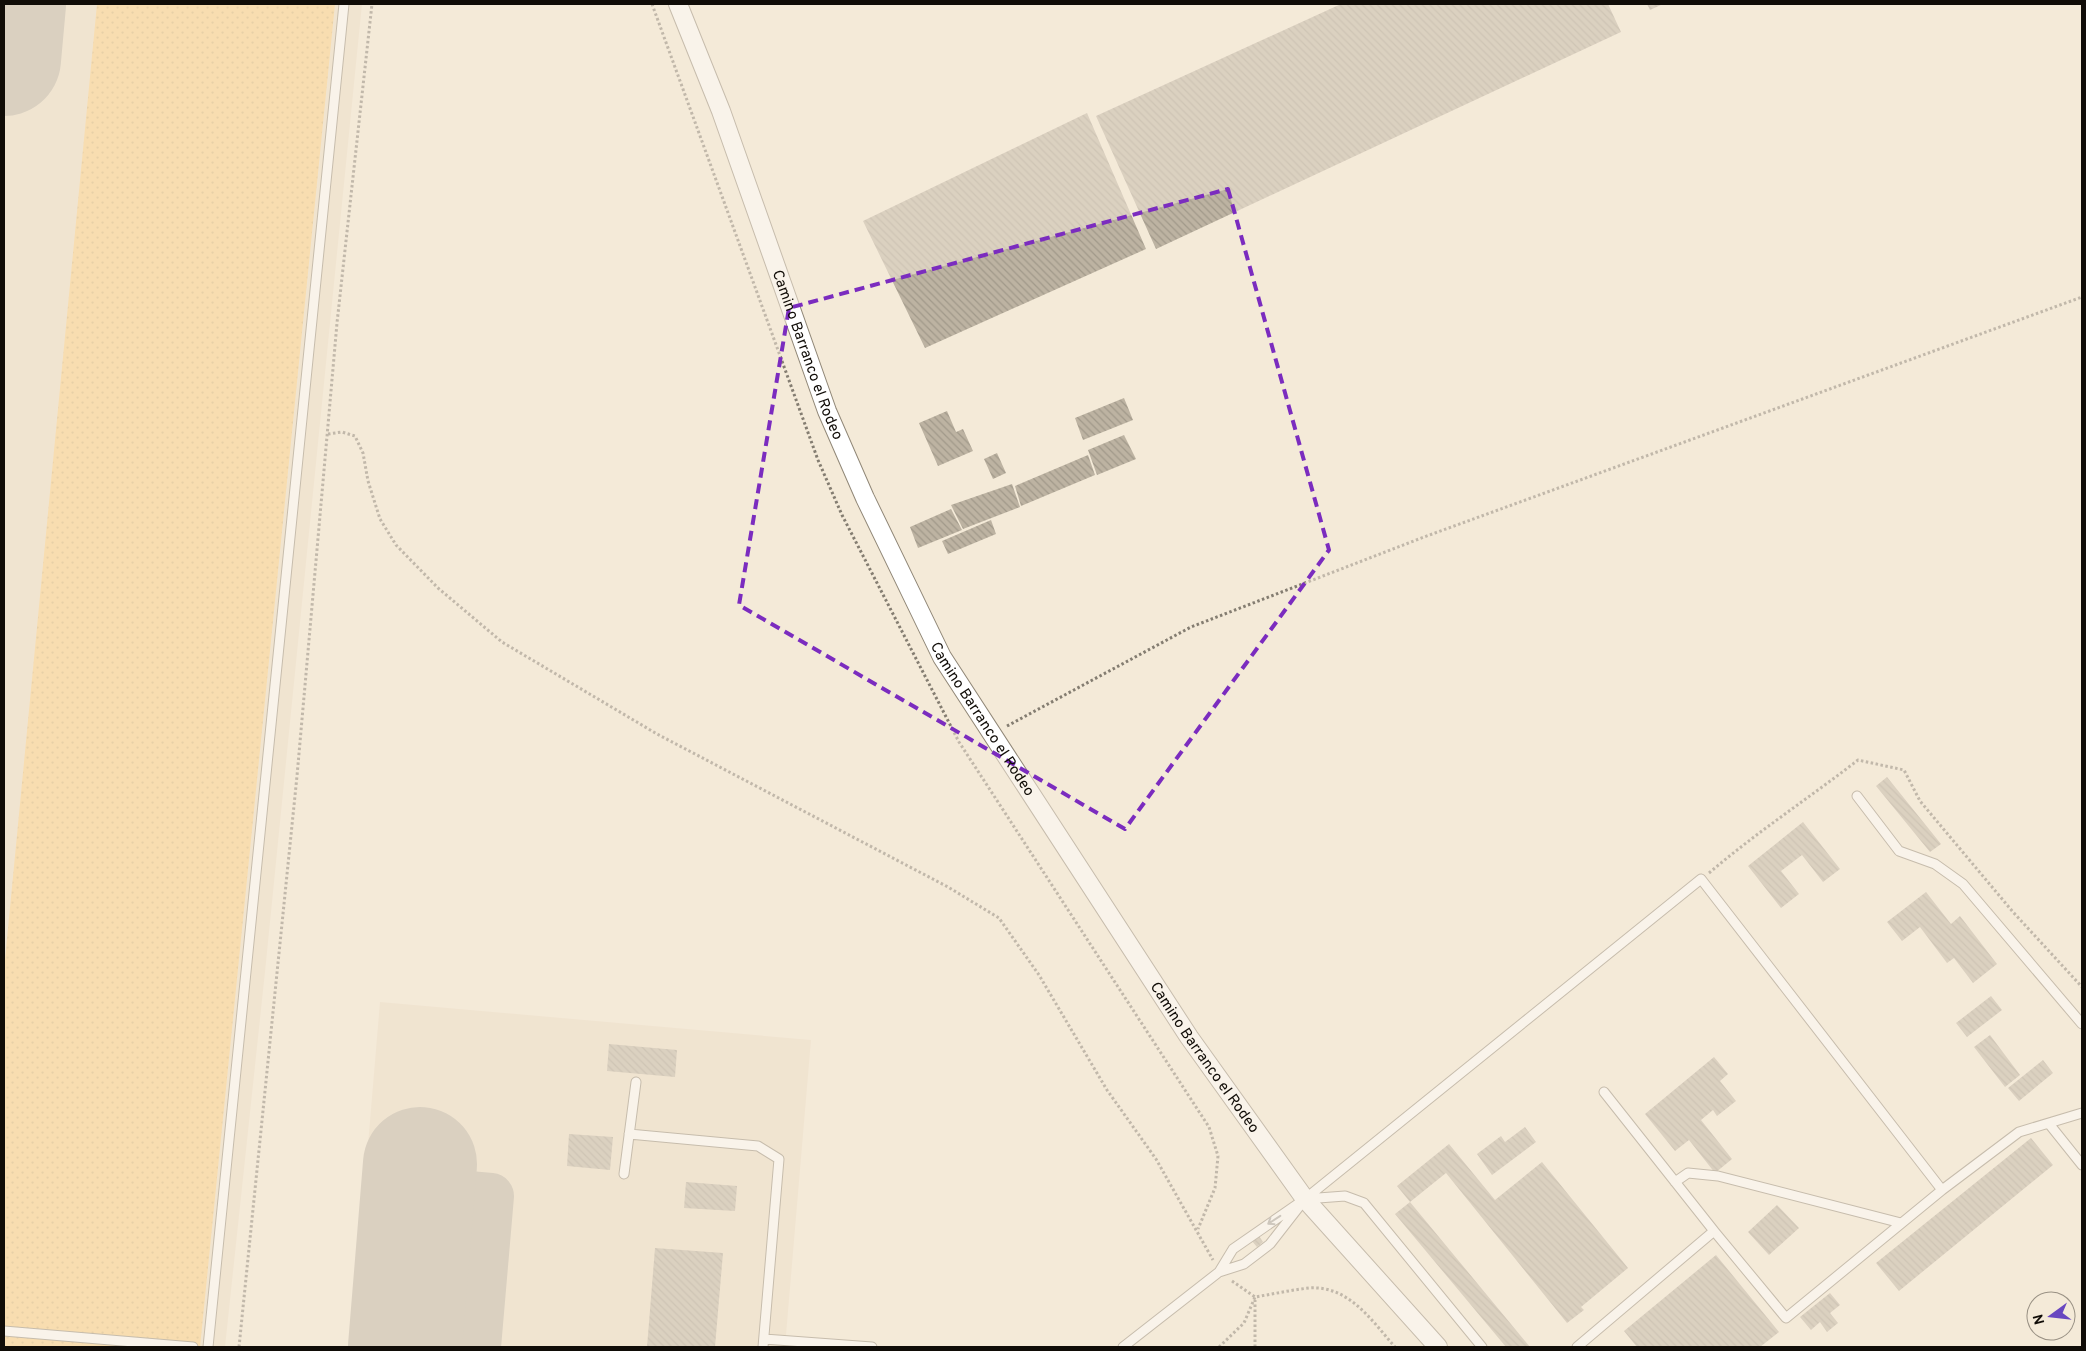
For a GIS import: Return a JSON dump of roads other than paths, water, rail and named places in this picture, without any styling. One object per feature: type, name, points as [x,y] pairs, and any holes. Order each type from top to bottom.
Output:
[{"type":"street","name":"Camino Barranco el Rodeo","points":[[678,4],[721,111],[827,412],[864,498],[942,656],[1189,1037],[1305,1199],[1438,1347]]},
{"type":"lane","points":[[208,1347],[344,4]]},
{"type":"lane","points":[[1857,796],[1899,851],[1935,864],[1963,884],[2082,1024]]},
{"type":"lane","points":[[1219,1272],[1233,1249],[1305,1199],[1701,880],[1942,1190]]},
{"type":"lane","points":[[624,1174],[636,1082]]},
{"type":"lane","points":[[1604,1092],[1714,1232],[1786,1318],[1942,1190],[2019,1132],[2050,1125],[2082,1113]]},
{"type":"lane","points":[[2050,1125],[2082,1165]]},
{"type":"lane","points":[[629,1134],[758,1146],[779,1159],[763,1343],[872,1347]]},
{"type":"lane","points":[[1675,1182],[1688,1173],[1718,1176],[1901,1223]]},
{"type":"lane","points":[[1123,1347],[1219,1272],[1244,1264],[1270,1244],[1305,1199],[1346,1196],[1364,1203],[1482,1347]]},
{"type":"lane","points":[[1577,1347],[1588,1344],[1714,1232]]},
{"type":"lane","points":[[4,1331],[193,1347]]}]
